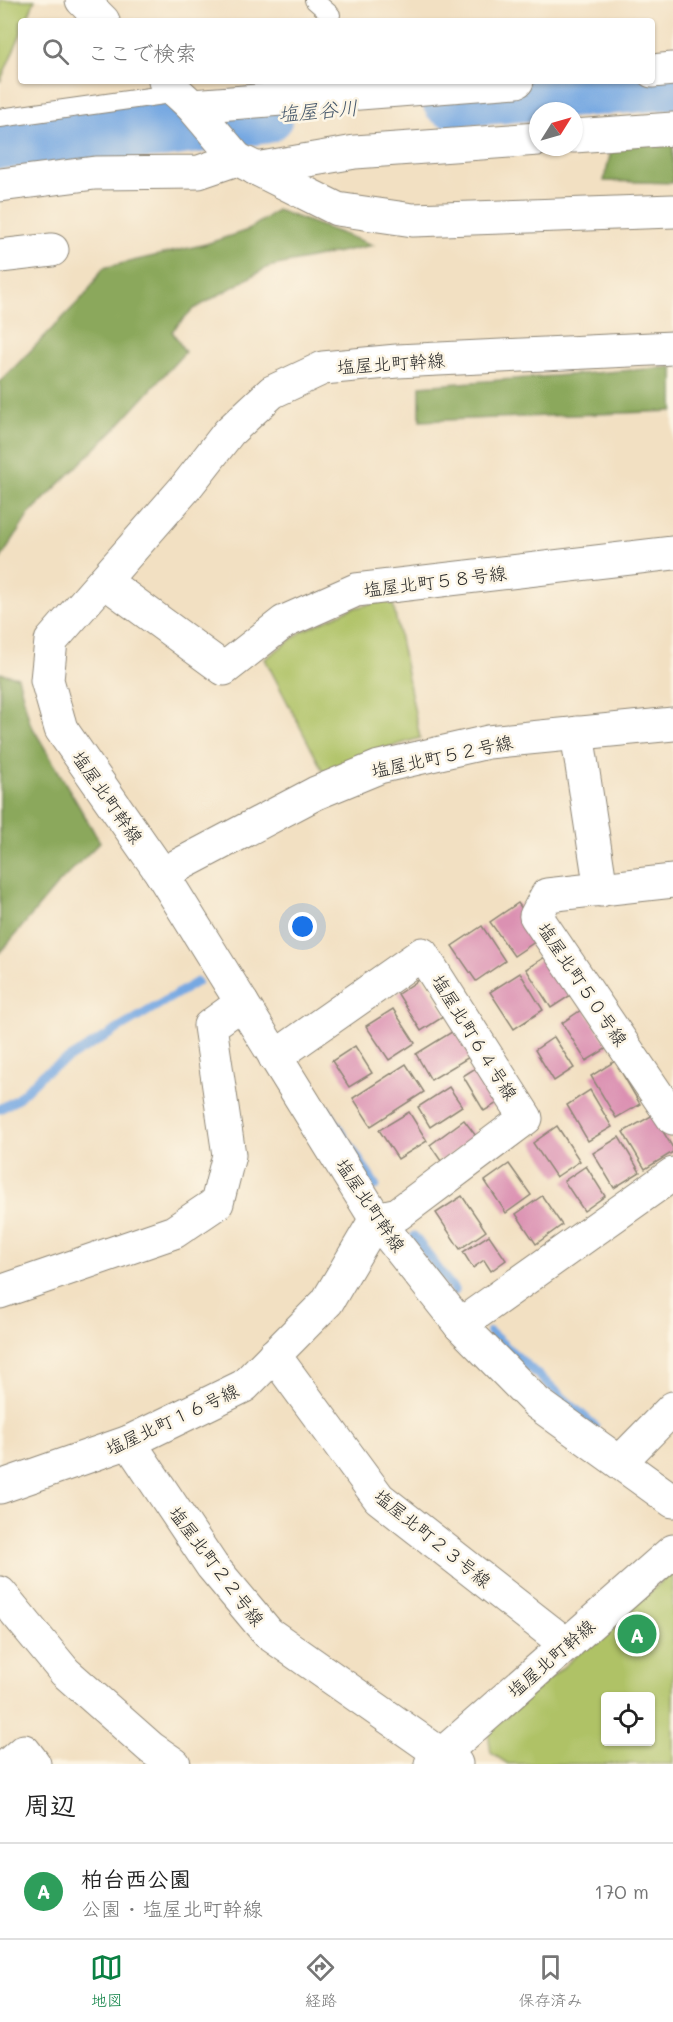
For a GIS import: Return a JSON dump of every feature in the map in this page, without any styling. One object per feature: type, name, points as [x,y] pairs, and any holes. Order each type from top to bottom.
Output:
[{"type":"street","points":[[82,0],[100,18]]},
{"type":"street","points":[[655,71],[673,69]]},
{"type":"street","points":[[178,94],[439,84]]},
{"type":"street","points":[[178,94],[246,164],[337,209],[413,220],[673,211]]},
{"type":"street","points":[[583,135],[673,129]]},
{"type":"street","points":[[0,185],[94,173],[199,172],[246,164],[355,152],[529,140]]},
{"type":"street","points":[[0,256],[52,250]]},
{"type":"street","name":"塩屋北町幹線","points":[[673,348],[397,361],[323,368],[273,392],[229,432],[186,487],[51,641],[48,680],[61,729],[162,874],[376,1219],[460,1325],[537,1402],[673,1501]]},
{"type":"street","name":"塩屋北町５８号線","points":[[104,581],[224,669],[284,622],[356,590],[673,553]]},
{"type":"street","name":"塩屋北町５２号線","points":[[162,874],[316,793],[379,767],[488,742],[673,724]]},
{"type":"street","points":[[577,734],[602,890]]},
{"type":"street","name":"塩屋北町５０号線","points":[[673,881],[547,895],[536,916],[673,1118]]},
{"type":"street","name":"塩屋北町６４号線","points":[[275,1057],[422,954],[526,1118],[398,1214],[376,1219]]},
{"type":"street","points":[[0,1292],[174,1233],[217,1203],[229,1155],[210,1026],[242,1003]]},
{"type":"street","points":[[460,1325],[673,1174]]},
{"type":"street","name":"塩屋北町１６号線","points":[[0,1487],[129,1442],[244,1386],[327,1302],[376,1219]]},
{"type":"street","name":"塩屋北町２３号線","points":[[274,1355],[379,1498],[567,1645]]},
{"type":"street","points":[[620,1462],[673,1408]]},
{"type":"street","name":"塩屋北町２２号線","points":[[129,1442],[213,1566],[268,1633],[443,1761]]},
{"type":"street","name":"塩屋北町幹線","points":[[443,1761],[567,1645],[673,1551]]},
{"type":"street","points":[[0,1593],[65,1672],[151,1748],[174,1764]]},
{"type":"street","points":[[9,1764],[24,1751],[34,1764]]},
{"type":"lane","points":[[314,0],[331,15]]},
{"type":"lane","points":[[0,118],[178,94]]},
{"type":"green space","points":[[0,0],[35,0],[27,18],[18,18],[18,40],[0,82]]},
{"type":"green space","points":[[673,139],[673,183],[604,181],[613,142]]},
{"type":"green space","points":[[277,210],[373,245],[268,267],[192,310],[172,331],[185,352],[116,428],[29,514],[0,560],[0,382],[86,294],[103,268],[206,244],[248,230]]},
{"type":"green space","points":[[673,367],[673,411],[420,421],[420,386]]},
{"type":"green space","points":[[392,599],[420,738],[380,750],[325,775],[265,659],[303,631],[350,609]]},
{"type":"green space","points":[[0,673],[18,677],[30,723],[100,842],[56,886],[0,953]]},
{"type":"green space","points":[[673,1572],[673,1764],[508,1764],[491,1753],[488,1732]]},
{"type":"building","points":[[518,903],[542,937],[514,956],[490,922]]},
{"type":"building","points":[[482,926],[505,961],[476,981],[452,946]]},
{"type":"building","points":[[551,953],[577,991],[551,1008],[526,969]]},
{"type":"building","points":[[520,973],[543,1010],[514,1029],[490,992]]},
{"type":"building","points":[[422,978],[446,1015],[421,1031],[398,994]]},
{"type":"building","points":[[584,1008],[609,1047],[586,1061],[562,1023]]},
{"type":"building","points":[[393,1009],[415,1043],[389,1060],[366,1026]]},
{"type":"building","points":[[455,1030],[471,1056],[431,1080],[416,1054]]},
{"type":"building","points":[[554,1037],[574,1068],[554,1081],[535,1050]]},
{"type":"building","points":[[355,1046],[372,1073],[349,1087],[332,1061]]},
{"type":"building","points":[[615,1061],[640,1104],[616,1118],[591,1076]]},
{"type":"building","points":[[485,1062],[506,1098],[484,1111],[463,1076]]},
{"type":"building","points":[[406,1064],[424,1092],[371,1126],[353,1098]]},
{"type":"building","points":[[449,1087],[462,1106],[430,1127],[418,1107]]},
{"type":"building","points":[[590,1090],[612,1127],[588,1141],[567,1105]]},
{"type":"building","points":[[409,1112],[427,1141],[398,1159],[379,1130]]},
{"type":"building","points":[[653,1115],[673,1148],[673,1152],[645,1169],[623,1132]]},
{"type":"building","points":[[464,1120],[476,1136],[441,1161],[430,1145]]},
{"type":"building","points":[[557,1126],[580,1161],[556,1177],[533,1143]]},
{"type":"building","points":[[619,1137],[640,1172],[614,1188],[593,1153]]},
{"type":"building","points":[[509,1164],[531,1195],[506,1213],[485,1181]]},
{"type":"building","points":[[586,1166],[605,1196],[584,1211],[564,1181]]},
{"type":"building","points":[[462,1196],[486,1231],[460,1249],[436,1213]]},
{"type":"building","points":[[542,1196],[562,1225],[536,1244],[516,1214]]},
{"type":"building","points":[[489,1235],[506,1260],[491,1271],[484,1260],[473,1268],[463,1252]]},
{"type":"waterway","name":"塩屋谷川","points":[[655,82],[673,81]]},
{"type":"waterway","name":"塩屋谷川","points":[[450,99],[636,84]]},
{"type":"waterway","name":"塩屋谷川","points":[[0,140],[164,129],[265,115]]},
{"type":"waterway","points":[[0,1109],[16,1100],[44,1073],[197,982]]},
{"type":"waterway","points":[[327,1110],[376,1186]]},
{"type":"waterway","points":[[414,1236],[455,1291]]},
{"type":"waterway","points":[[490,1332],[595,1426]]},
{"type":"place","name":"柏台西公園","points":[[637,1634]]}]
